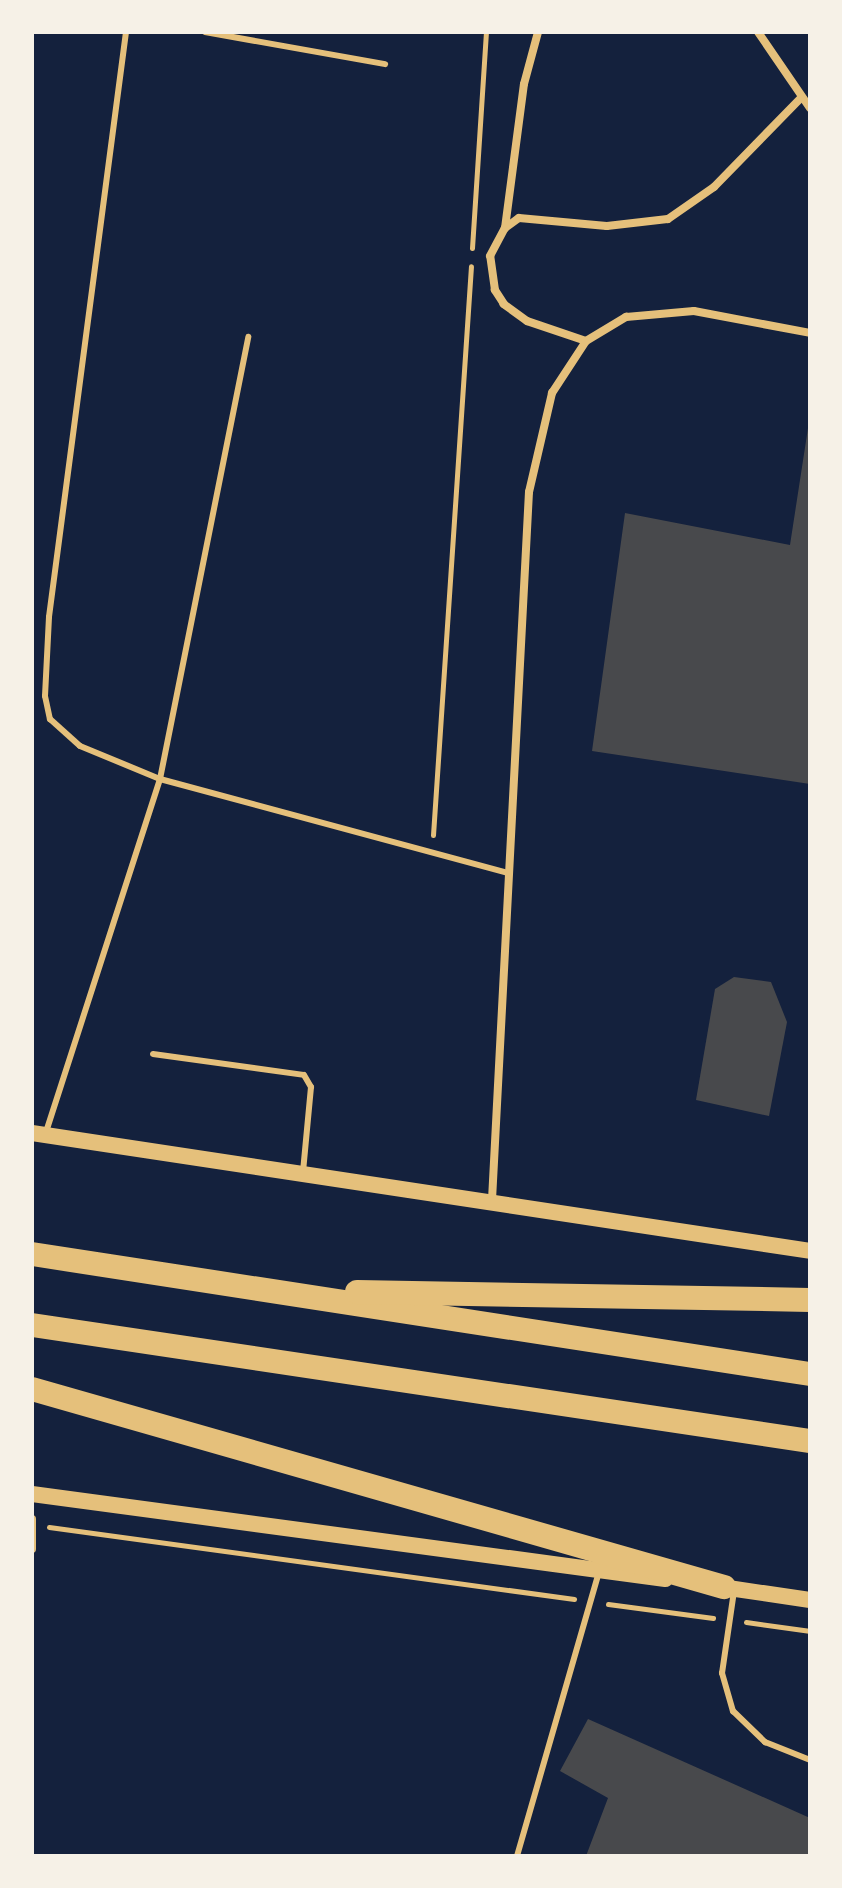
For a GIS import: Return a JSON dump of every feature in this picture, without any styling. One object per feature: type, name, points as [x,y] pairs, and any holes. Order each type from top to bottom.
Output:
[{"type":"highway","points":[[32,1254],[810,1374]]},
{"type":"highway","points":[[272,1291],[810,1300]]},
{"type":"highway","points":[[32,1325],[810,1441]]},
{"type":"highway","points":[[32,1389],[729,1588]]},
{"type":"main road","points":[[39,1134],[492,1200],[810,1251]]},
{"type":"main road","points":[[32,1494],[810,1600]]},
{"type":"street","points":[[538,32],[524,84],[505,228],[490,256],[495,290],[504,304],[527,321],[586,341]]},
{"type":"street","points":[[758,32],[810,108]]},
{"type":"street","points":[[505,228],[519,218],[607,226],[668,219],[714,187],[801,98]]},
{"type":"street","points":[[492,1200],[533,465],[552,393],[586,341],[626,317],[669,310],[810,333]]},
{"type":"street","points":[[32,1549],[33,1522]]},
{"type":"lane","points":[[126,32],[49,617],[45,696],[50,719],[65,735],[110,761],[160,779],[509,873]]},
{"type":"lane","points":[[205,32],[385,64]]},
{"type":"lane","points":[[39,1134],[160,779],[248,337]]},
{"type":"lane","points":[[153,1054],[304,1075],[311,1087],[303,1172]]},
{"type":"lane","points":[[517,1856],[599,1570]]},
{"type":"lane","points":[[729,1588],[730,1620],[722,1673],[733,1711],[765,1742],[810,1760]]},
{"type":"path","points":[[432,852],[486,32]]},
{"type":"path","points":[[33,1522],[810,1631]]},
{"type":"building","points":[[808,428],[810,784],[592,751],[625,513],[790,545]]},
{"type":"building","points":[[734,977],[771,982],[787,1022],[769,1116],[696,1100],[715,989]]},
{"type":"building","points":[[588,1719],[810,1818],[810,1856],[586,1856],[608,1798],[560,1771]]}]
